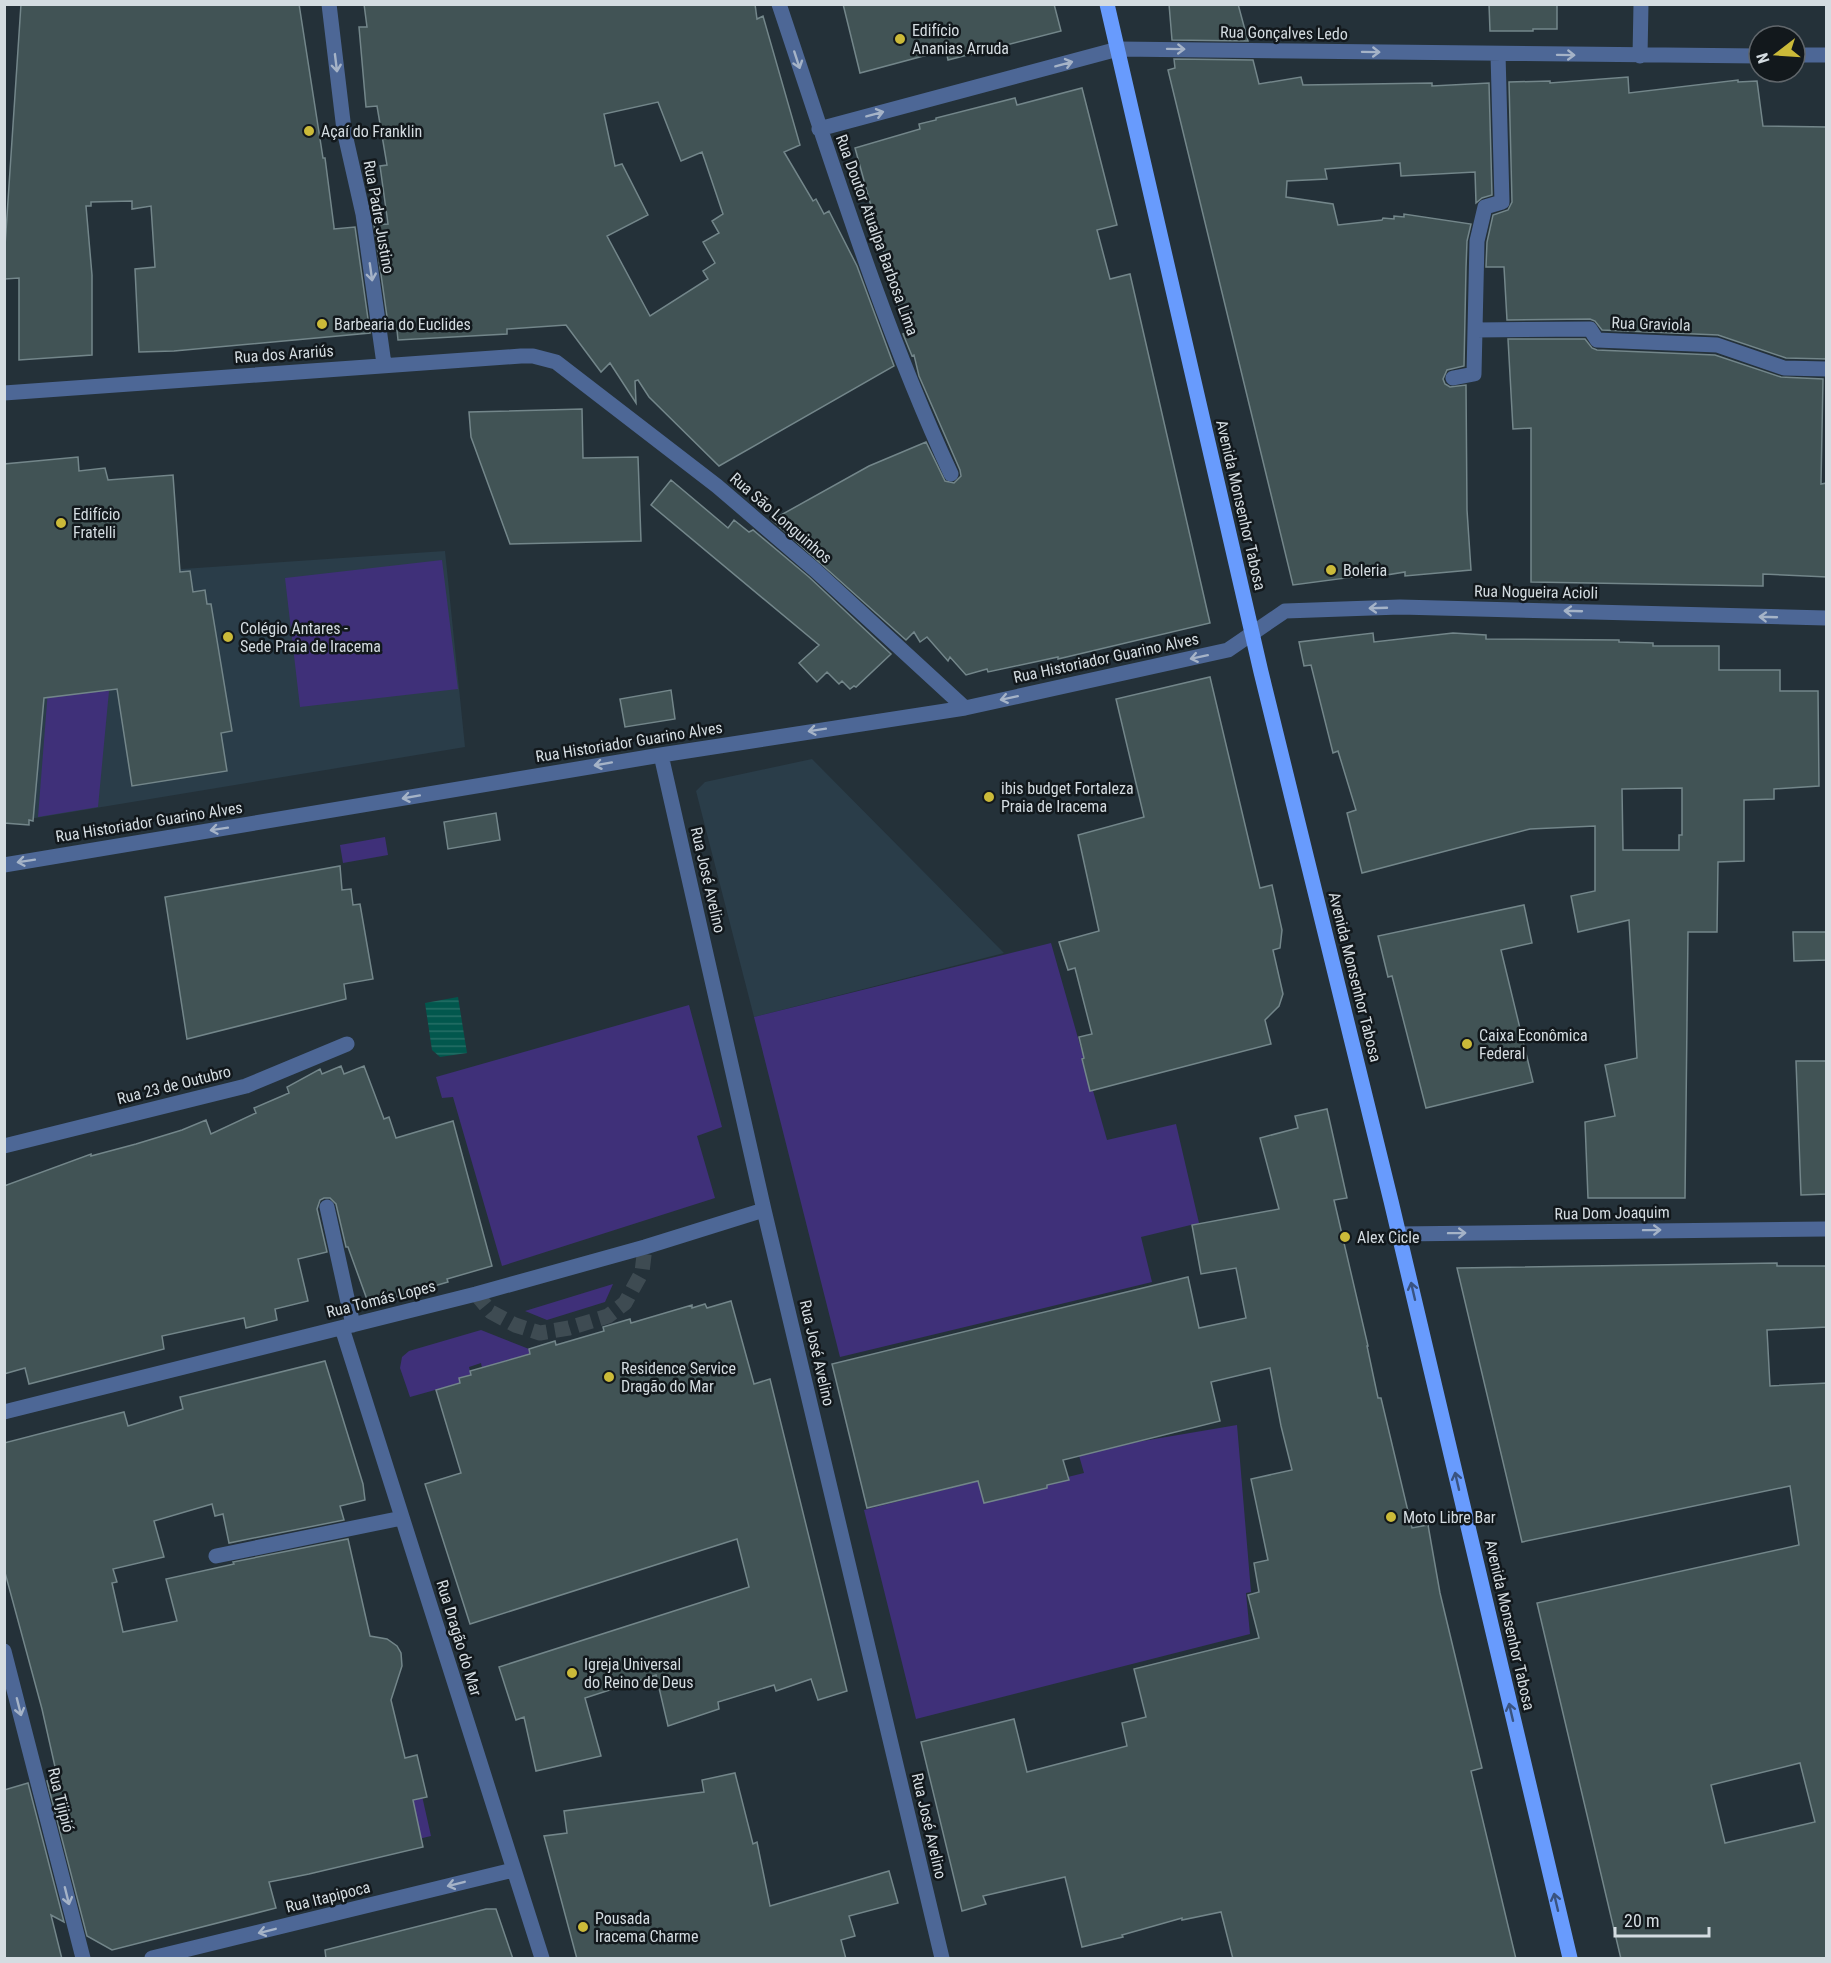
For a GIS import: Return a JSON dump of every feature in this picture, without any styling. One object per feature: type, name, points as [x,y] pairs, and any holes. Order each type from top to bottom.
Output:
[{"type":"main road","name":"Avenida Monsenhor Tabosa","points":[[1107,4],[1252,634],[1399,1234],[1570,1959]]},
{"type":"street","name":"Rua Padre Justino","points":[[329,4],[344,130],[363,214],[384,364]]},
{"type":"street","name":"Rua Doutor Atualpa Barbosa Lima","points":[[779,4],[819,129],[919,405],[951,474]]},
{"type":"street","points":[[1640,56],[1641,4]]},
{"type":"street","name":"Rua Gonçalves Ledo","points":[[819,129],[1118,49],[1747,56]]},
{"type":"street","points":[[1453,378],[1474,374],[1477,241],[1485,207],[1502,202],[1498,54]]},
{"type":"street","points":[[1807,56],[1827,56]]},
{"type":"street","name":"Rua Graviola","points":[[1476,330],[1590,329],[1597,340],[1717,345],[1784,368],[1827,369]]},
{"type":"street","name":"Rua dos Arariús","points":[[4,393],[384,364],[533,356],[556,362],[564,367]]},
{"type":"street","name":"Rua São Longuinhos","points":[[564,367],[735,502],[815,570],[964,708]]},
{"type":"street","name":"Rua Nogueira Acioli","points":[[1252,634],[1285,611],[1389,607],[1827,618]]},
{"type":"street","name":"Rua Historiador Guarino Alves","points":[[4,865],[661,754],[964,708],[1228,650],[1252,634]]},
{"type":"street","name":"Rua José Avelino","points":[[661,754],[764,1210],[942,1959]]},
{"type":"street","name":"Rua 23 de Outubro","points":[[4,1146],[246,1086],[348,1044]]},
{"type":"street","name":"Rua Dragão do Mar","points":[[327,1207],[347,1327],[402,1518],[542,1959]]},
{"type":"street","name":"Rua Tomás Lopes","points":[[4,1412],[476,1294],[764,1210]]},
{"type":"street","name":"Rua Dom Joaquim","points":[[1399,1234],[1827,1229]]},
{"type":"street","points":[[216,1556],[402,1518]]},
{"type":"street","name":"Rua Tijipió","points":[[4,1651],[82,1959]]},
{"type":"street","name":"Rua Itapipoca","points":[[152,1959],[513,1870]]},
{"type":"shaded area","name":"Colégio Antares - Sede Praia de Iracema","points":[[445,551],[465,747],[5,823],[5,586],[138,572]]},
{"type":"shaded area","points":[[442,560],[458,689],[300,707],[285,578]]},
{"type":"shaded area","points":[[48,690],[109,691],[98,807],[38,817]]},
{"type":"shaded area","points":[[812,759],[1004,953],[754,1017],[696,791],[705,782]]},
{"type":"shaded area","points":[[385,837],[388,855],[343,863],[340,845]]},
{"type":"shaded area","points":[[1051,943],[1107,1140],[1176,1124],[1199,1223],[1141,1237],[1152,1282],[840,1357],[754,1017]]},
{"type":"shaded area","points":[[458,997],[467,1053],[440,1057],[432,1050],[425,1003]]},
{"type":"shaded area","points":[[689,1005],[722,1127],[697,1136],[715,1198],[502,1266],[453,1097],[442,1098],[436,1077]]},
{"type":"shaded area","points":[[613,1284],[605,1302],[547,1320],[525,1311]]},
{"type":"shaded area","points":[[481,1330],[529,1349],[530,1354],[482,1368],[481,1363],[469,1367],[471,1375],[459,1378],[460,1383],[410,1397],[400,1368],[402,1357],[409,1351]]},
{"type":"shaded area","points":[[1237,1425],[1251,1592],[1246,1593],[1250,1634],[916,1719],[864,1510],[979,1481],[983,1498],[1084,1473],[1078,1452]]},
{"type":"shaded area","points":[[416,1769],[431,1836],[402,1843]]},
{"type":"building","points":[[21,4],[299,4],[323,158],[325,158],[334,229],[355,227],[370,333],[174,351],[139,352],[135,269],[155,267],[151,206],[132,209],[132,201],[91,202],[91,206],[86,206],[92,275],[92,355],[19,360],[19,278],[5,279],[5,246]]},
{"type":"building","points":[[364,4],[755,4],[757,19],[763,16],[800,145],[784,152],[813,201],[816,199],[824,214],[829,211],[857,266],[894,366],[719,466],[649,397],[638,380],[635,381],[636,403],[610,363],[601,372],[566,325],[507,329],[507,334],[398,340],[397,330],[389,331],[374,225],[388,224],[380,166],[387,165],[377,106],[366,107],[359,27],[367,27]],"holes":[[[658,102],[681,161],[702,152],[723,214],[712,221],[719,233],[703,242],[715,263],[703,271],[708,279],[650,316],[607,236],[648,215],[622,164],[615,166],[604,114]]]},
{"type":"building","points":[[843,4],[1054,4],[1061,31],[948,60],[946,50],[860,73]]},
{"type":"building","points":[[1169,4],[1238,4],[1248,41],[1172,40]]},
{"type":"building","points":[[1489,4],[1557,4],[1557,29],[1490,31]]},
{"type":"building","points":[[1174,59],[1253,60],[1259,84],[1301,77],[1303,85],[1432,83],[1432,86],[1489,83],[1492,195],[1476,203],[1475,172],[1401,176],[1400,163],[1325,169],[1327,179],[1287,181],[1286,197],[1333,204],[1338,225],[1382,220],[1383,218],[1394,219],[1394,216],[1404,217],[1404,214],[1471,224],[1467,241],[1464,366],[1447,370],[1443,379],[1450,387],[1466,385],[1467,510],[1471,570],[1405,576],[1405,572],[1368,578],[1368,575],[1293,585],[1168,70],[1175,68]]},
{"type":"building","points":[[1628,77],[1629,93],[1738,80],[1738,82],[1747,82],[1747,84],[1757,84],[1763,126],[1827,127],[1827,359],[1786,358],[1718,335],[1602,330],[1595,321],[1590,319],[1507,320],[1504,267],[1486,267],[1487,242],[1493,215],[1508,210],[1512,202],[1509,82],[1550,81],[1550,83]]},
{"type":"building","points":[[1082,88],[1117,225],[1097,230],[1110,279],[1130,274],[1210,623],[1058,659],[1058,657],[988,672],[987,669],[966,675],[950,657],[948,661],[927,637],[920,642],[914,632],[906,640],[772,520],[869,466],[926,442],[945,481],[954,483],[961,476],[919,376],[914,355],[912,356],[903,334],[906,333],[855,148],[920,129],[919,124],[936,120],[936,118],[1015,98],[1017,105]]},
{"type":"building","points":[[1508,339],[1585,339],[1592,348],[1597,350],[1715,355],[1781,377],[1823,379],[1821,484],[1827,483],[1827,577],[1763,574],[1763,586],[1531,582],[1531,428],[1513,429]]},
{"type":"building","points":[[582,409],[583,458],[638,457],[641,541],[510,544],[471,437],[469,412]]},
{"type":"building","points":[[78,457],[79,471],[105,468],[108,480],[173,475],[180,572],[190,571],[193,592],[205,590],[207,604],[211,604],[232,731],[221,733],[227,771],[132,786],[117,689],[44,698],[33,821],[29,820],[29,825],[4,823],[4,464]]},
{"type":"building","points":[[671,480],[728,528],[734,520],[749,532],[753,530],[809,577],[891,654],[856,687],[850,689],[842,681],[839,684],[827,672],[817,682],[799,663],[819,645],[651,505]]},
{"type":"building","points":[[1373,633],[1374,642],[1453,633],[1486,635],[1486,639],[1619,640],[1619,642],[1653,643],[1653,646],[1719,646],[1719,670],[1780,670],[1780,691],[1818,691],[1819,786],[1774,789],[1774,799],[1744,800],[1744,861],[1718,862],[1717,932],[1688,932],[1685,1198],[1588,1198],[1585,1122],[1615,1116],[1605,1065],[1637,1058],[1629,920],[1578,932],[1571,896],[1595,891],[1595,826],[1530,829],[1362,873],[1347,813],[1356,810],[1338,751],[1333,753],[1311,665],[1304,666],[1299,642]],"holes":[[[1682,788],[1682,835],[1679,835],[1679,850],[1623,850],[1622,789]]]},
{"type":"building","points":[[1210,677],[1260,888],[1272,885],[1282,930],[1280,948],[1273,950],[1283,994],[1279,1006],[1265,1020],[1271,1044],[1090,1091],[1079,1037],[1092,1034],[1075,968],[1068,970],[1059,942],[1099,931],[1078,835],[1144,817],[1116,699]]},
{"type":"building","points":[[671,690],[675,719],[625,727],[620,699]]},
{"type":"building","points":[[496,813],[500,840],[448,849],[444,822]]},
{"type":"building","points":[[340,866],[342,890],[351,889],[353,905],[360,904],[373,979],[344,984],[346,999],[187,1039],[165,897]]},
{"type":"building","points":[[1524,905],[1532,943],[1501,950],[1533,1082],[1426,1108],[1392,976],[1388,977],[1378,936]]},
{"type":"building","points":[[1793,932],[1827,932],[1827,960],[1794,961]]},
{"type":"building","points":[[1796,1061],[1827,1061],[1827,1194],[1801,1195]]},
{"type":"building","points":[[341,1066],[344,1074],[364,1066],[384,1119],[389,1117],[396,1138],[453,1121],[492,1266],[447,1279],[448,1282],[369,1305],[348,1247],[346,1247],[336,1204],[330,1198],[324,1198],[320,1200],[317,1209],[327,1252],[298,1259],[308,1301],[275,1309],[277,1320],[246,1328],[244,1318],[162,1336],[164,1349],[29,1384],[25,1368],[4,1374],[4,1186],[91,1154],[91,1156],[136,1144],[206,1120],[211,1134],[256,1113],[254,1108],[289,1093],[287,1087],[320,1069],[322,1074]]},
{"type":"building","points":[[1327,1109],[1347,1198],[1334,1200],[1378,1398],[1381,1398],[1412,1528],[1428,1525],[1440,1593],[1482,1768],[1471,1771],[1516,1959],[1233,1959],[1221,1912],[1182,1920],[1182,1918],[1122,1935],[1123,1937],[1082,1947],[1065,1877],[983,1896],[986,1904],[962,1911],[921,1742],[1014,1719],[1027,1772],[1127,1746],[1122,1723],[1146,1717],[1134,1669],[1259,1638],[1248,1595],[1259,1592],[1254,1563],[1268,1560],[1251,1479],[1292,1470],[1270,1368],[1211,1382],[1220,1421],[1063,1460],[1069,1480],[1047,1485],[1047,1488],[984,1503],[978,1481],[867,1508],[832,1364],[1188,1277],[1199,1328],[1246,1318],[1236,1268],[1201,1274],[1192,1225],[1279,1209],[1260,1138],[1298,1128],[1295,1116]]},
{"type":"building","points":[[1777,1263],[1777,1266],[1827,1266],[1827,1327],[1767,1330],[1770,1386],[1827,1383],[1827,1959],[1621,1959],[1537,1603],[1799,1545],[1790,1486],[1522,1542],[1457,1268]],"holes":[[[1800,1763],[1815,1822],[1725,1843],[1711,1785]]]},
{"type":"building","points":[[731,1301],[754,1384],[770,1379],[847,1691],[818,1700],[811,1679],[776,1691],[774,1685],[718,1702],[719,1709],[668,1726],[656,1675],[585,1698],[601,1756],[536,1771],[524,1717],[516,1720],[499,1667],[749,1587],[737,1539],[470,1624],[425,1484],[461,1473],[436,1390],[460,1383],[459,1378],[471,1375],[470,1371],[530,1354],[529,1349],[555,1341],[556,1345],[604,1331],[603,1327],[630,1319],[631,1323],[692,1305],[692,1308],[705,1304],[707,1308]]},
{"type":"building","points":[[325,1361],[363,1484],[365,1500],[340,1506],[344,1520],[229,1543],[223,1514],[215,1516],[212,1504],[154,1521],[164,1557],[113,1569],[117,1582],[112,1583],[123,1632],[177,1621],[166,1579],[234,1564],[233,1562],[348,1539],[370,1636],[387,1639],[397,1646],[401,1653],[402,1666],[391,1700],[405,1758],[417,1755],[427,1797],[413,1800],[423,1847],[269,1882],[276,1908],[112,1950],[87,1936],[47,1781],[58,1780],[42,1709],[4,1569],[4,1443],[124,1412],[128,1426],[183,1409],[180,1397]]},
{"type":"building","points":[[735,1773],[753,1844],[757,1842],[770,1906],[889,1871],[898,1903],[849,1916],[855,1936],[841,1940],[846,1959],[577,1959],[544,1836],[567,1833],[564,1811],[704,1792],[702,1780]]},
{"type":"building","points":[[28,1783],[64,1922],[51,1915],[62,1959],[4,1959],[4,1790]]},
{"type":"building","points":[[486,1909],[496,1909],[513,1959],[326,1959],[325,1950]]},
{"type":"tunnel","points":[[476,1294],[491,1312],[515,1325],[540,1333],[569,1328],[608,1316],[625,1303],[642,1272],[645,1247]]},
{"type":"place","name":"Edifício Ananias Arruda","points":[[900,39]]},
{"type":"place","name":"Açaí do Franklin","points":[[309,131]]},
{"type":"place","name":"Barbearia do Euclides","points":[[322,324]]},
{"type":"place","name":"Edifício Fratelli","points":[[61,523]]},
{"type":"place","name":"Boleria","points":[[1331,570]]},
{"type":"place","name":"Colégio Antares - Sede Praia de Iracema","points":[[228,637]]},
{"type":"place","name":"ibis budget Fortaleza Praia de Iracema","points":[[989,797]]},
{"type":"place","name":"Caixa Econômica Federal","points":[[1467,1044]]},
{"type":"place","name":"Alex Cicle","points":[[1345,1237]]},
{"type":"place","name":"Residence Service Dragão do Mar","points":[[609,1377]]},
{"type":"place","name":"Moto Libre Bar","points":[[1391,1517]]},
{"type":"place","name":"Igreja Universal do Reino de Deus","points":[[572,1673]]},
{"type":"place","name":"Pousada Iracema Charme","points":[[583,1927]]}]
